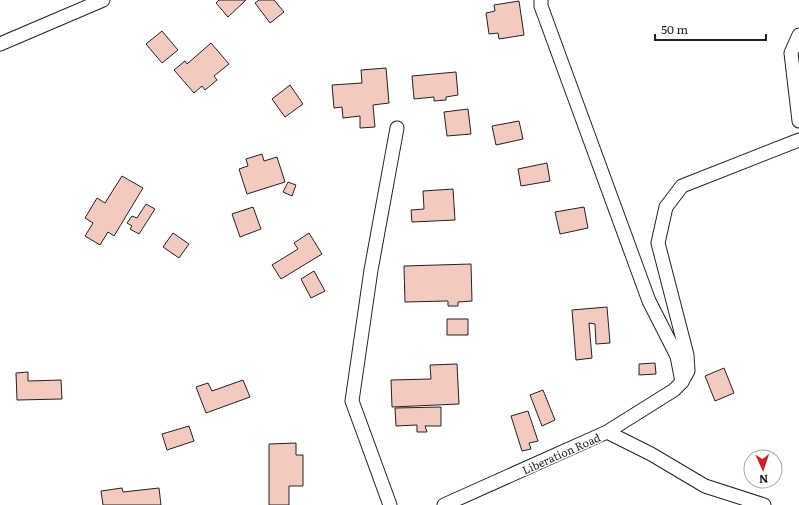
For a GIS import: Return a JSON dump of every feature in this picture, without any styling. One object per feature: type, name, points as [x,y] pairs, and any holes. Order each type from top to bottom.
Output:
[{"type":"street","points":[[0,44],[103,0]]},
{"type":"street","points":[[542,0],[541,6],[649,301],[677,356],[682,382]]},
{"type":"street","points":[[799,35],[791,54],[799,121]]},
{"type":"street","points":[[390,505],[352,401],[371,270],[397,128]]},
{"type":"street","points":[[607,432],[674,390],[682,382],[688,371],[687,355],[658,243],[666,207],[682,186],[799,140]]},
{"type":"street","name":"Liberation Road","points":[[444,505],[607,432],[651,454],[705,486],[764,505]]},
{"type":"building","points":[[219,0],[246,0],[228,17],[216,3]]},
{"type":"building","points":[[259,0],[274,0],[284,12],[270,23],[255,3]]},
{"type":"building","points":[[519,1],[524,35],[499,39],[498,33],[489,34],[486,13],[495,11],[494,5]]},
{"type":"building","points":[[162,31],[178,50],[162,63],[146,44]]},
{"type":"building","points":[[211,43],[229,64],[214,76],[217,80],[205,90],[202,86],[194,93],[174,70],[185,61],[187,64]]},
{"type":"building","points":[[386,68],[389,103],[373,105],[375,127],[360,128],[360,116],[343,118],[342,107],[334,108],[332,85],[362,83],[361,70]]},
{"type":"building","points":[[456,72],[458,95],[446,97],[446,100],[434,101],[434,97],[414,99],[412,76]]},
{"type":"building","points":[[290,85],[303,104],[285,117],[272,99]]},
{"type":"building","points":[[468,109],[471,134],[447,136],[444,112]]},
{"type":"building","points":[[519,121],[523,139],[496,145],[492,126]]},
{"type":"building","points":[[262,154],[264,161],[277,157],[285,182],[247,194],[239,169],[248,166],[246,159]]},
{"type":"building","points":[[547,163],[550,181],[521,186],[518,169]]},
{"type":"building","points":[[122,176],[143,188],[114,236],[108,232],[100,245],[85,236],[93,223],[85,218],[97,198],[105,203]]},
{"type":"building","points":[[288,182],[296,185],[292,196],[283,192]]},
{"type":"building","points":[[453,189],[455,220],[412,222],[411,210],[424,209],[423,191]]},
{"type":"building","points":[[146,204],[155,209],[139,234],[130,229],[132,226],[127,223],[132,216],[137,218]]},
{"type":"building","points":[[253,207],[261,229],[240,237],[232,214]]},
{"type":"building","points":[[584,207],[588,228],[560,234],[555,212]]},
{"type":"building","points":[[173,233],[189,244],[179,258],[163,247]]},
{"type":"building","points":[[309,233],[322,254],[281,279],[272,265],[298,249],[294,243]]},
{"type":"building","points":[[471,264],[472,301],[458,302],[458,306],[448,306],[448,301],[405,302],[404,266]]},
{"type":"building","points":[[314,271],[325,291],[311,298],[301,279]]},
{"type":"building","points":[[607,307],[610,343],[596,344],[595,324],[589,323],[592,358],[576,360],[572,310]]},
{"type":"building","points":[[447,319],[468,319],[468,335],[447,335]]},
{"type":"building","points":[[655,363],[656,374],[639,375],[639,364]]},
{"type":"building","points":[[457,364],[459,404],[392,407],[391,380],[431,379],[430,365]]},
{"type":"building","points":[[724,368],[734,393],[715,401],[705,376]]},
{"type":"building","points":[[28,372],[28,381],[61,380],[62,399],[17,400],[16,373]]},
{"type":"building","points":[[243,380],[250,397],[206,413],[196,387],[208,383],[212,391]]},
{"type":"building","points":[[543,390],[555,420],[542,426],[530,395]]},
{"type":"building","points":[[441,407],[441,426],[425,426],[427,432],[417,432],[417,425],[396,426],[395,408]]},
{"type":"building","points":[[528,411],[538,441],[529,443],[531,449],[522,451],[511,416]]},
{"type":"building","points":[[189,426],[194,441],[167,450],[162,434]]},
{"type":"building","points":[[296,443],[296,455],[303,455],[303,486],[289,486],[289,505],[269,505],[269,444]]},
{"type":"building","points":[[122,488],[123,492],[159,488],[161,505],[103,505],[101,491]]}]
